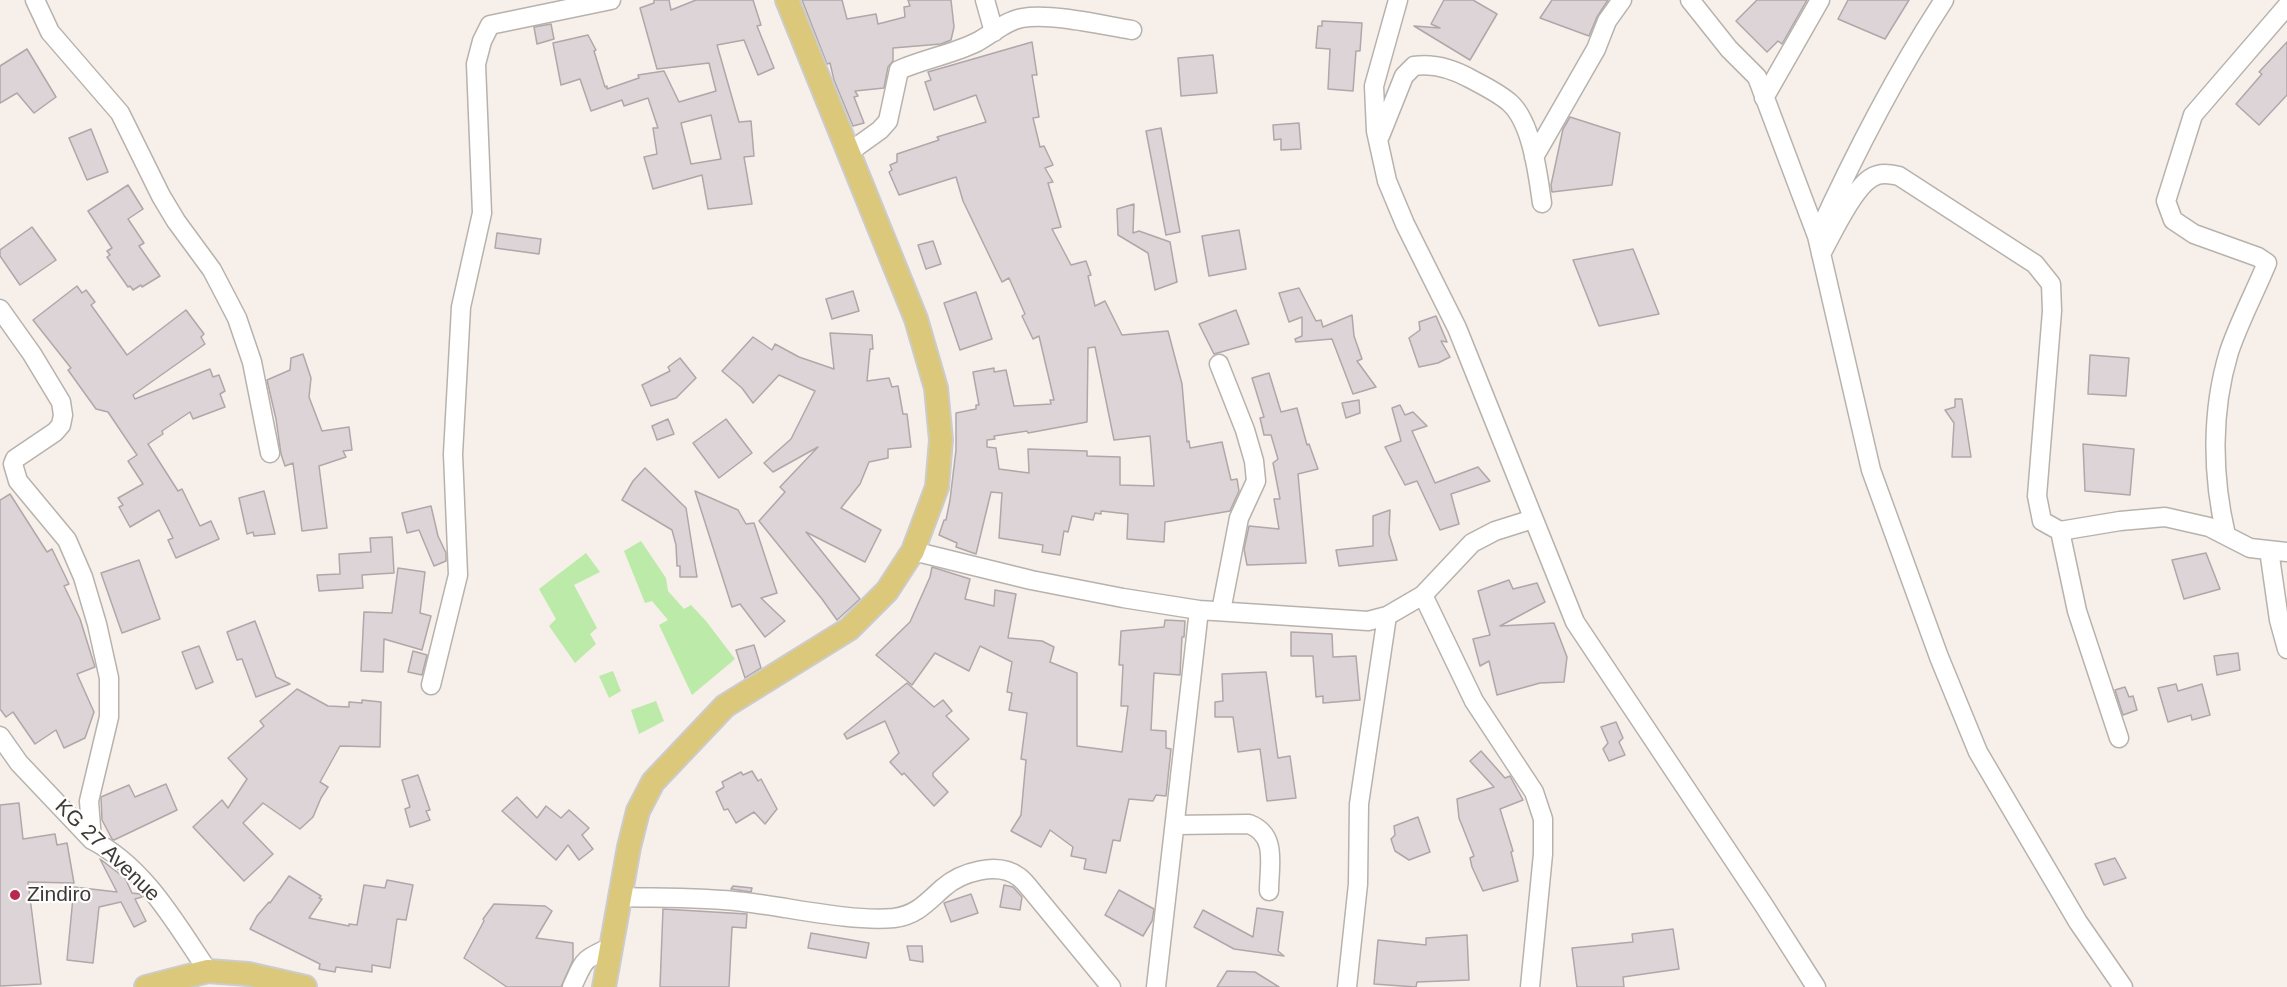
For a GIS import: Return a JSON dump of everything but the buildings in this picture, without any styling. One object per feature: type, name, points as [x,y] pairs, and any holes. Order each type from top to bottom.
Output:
[{"type":"main road","points":[[604,987],[629,847],[638,811],[653,782],[725,706],[849,629],[887,591],[913,551],[937,487],[941,440],[936,388],[916,319],[787,0]]},
{"type":"main road","points":[[146,987],[208,971],[250,980],[305,987]]},
{"type":"street","points":[[35,0],[50,32],[120,114],[161,196],[176,221],[212,270],[237,318],[252,362],[270,453]]},
{"type":"street","points":[[431,685],[458,575],[453,454],[461,307],[482,213],[476,64],[482,41],[490,25],[611,0]]},
{"type":"street","points":[[986,0],[994,32]]},
{"type":"street","points":[[1398,0],[1374,87],[1378,140],[1387,181],[1405,224],[1457,328],[1575,622],[1816,987]]},
{"type":"street","points":[[1534,157],[1596,49],[1607,21],[1622,0]]},
{"type":"street","points":[[1690,0],[1730,49],[1757,77],[1819,245],[1871,470],[1943,668],[1978,752],[2078,922],[2123,987]]},
{"type":"street","points":[[1764,98],[1820,0]]},
{"type":"street","points":[[1819,245],[1852,161],[1919,38],[1944,0]]},
{"type":"street","points":[[2226,535],[2219,508],[2217,471],[2217,429],[2221,381],[2230,350],[2267,263],[2258,257],[2194,234],[2173,220],[2166,201],[2193,115],[2287,6]]},
{"type":"street","points":[[848,153],[880,130],[888,121],[899,70],[976,42],[1009,22],[1022,18],[1072,20],[1132,30]]},
{"type":"street","points":[[1378,140],[1404,76],[1414,66],[1428,64],[1456,71],[1489,88],[1512,104],[1527,130],[1542,203]]},
{"type":"street","points":[[1819,245],[1870,178],[1884,174],[1899,176],[2035,264],[2051,284],[2052,311],[2037,496],[2042,521],[2060,531],[2120,521],[2165,517],[2210,527],[2250,548],[2278,551],[2279,620],[2287,649]]},
{"type":"street","points":[[0,309],[32,354],[61,402],[63,415],[61,425],[55,432],[15,459],[15,473],[18,481],[67,540],[86,586],[110,678],[109,717],[89,801],[92,840]]},
{"type":"street","points":[[1219,364],[1245,430],[1254,461],[1256,481],[1239,518],[1221,611]]},
{"type":"street","points":[[913,551],[1042,582],[1199,610],[1368,621],[1388,616],[1423,595],[1472,543],[1495,531],[1533,519]]},
{"type":"street","points":[[2060,531],[2077,611],[2119,738]]},
{"type":"street","points":[[1423,595],[1474,701],[1534,792],[1543,819],[1543,854],[1530,987]]},
{"type":"street","points":[[1156,987],[1199,610]]},
{"type":"street","points":[[1347,987],[1358,884],[1359,804],[1388,616]]},
{"type":"street","name":"KG 27 Avenue","points":[[0,736],[19,763],[92,840],[114,854],[150,888],[208,971]]},
{"type":"street","points":[[1175,825],[1249,824],[1260,828],[1267,837],[1269,849],[1269,891]]},
{"type":"street","points":[[621,897],[741,902],[860,917],[894,918],[915,913],[945,886],[966,874],[991,869],[1010,872],[1020,878],[1032,891],[1111,987]]},
{"type":"street","points":[[572,987],[580,966],[587,958],[611,948]]},
{"type":"green space","points":[[641,541],[666,578],[668,591],[684,609],[691,605],[735,659],[692,695],[659,625],[668,620],[652,601],[645,603],[624,551]]},
{"type":"green space","points":[[586,553],[600,572],[574,585],[597,628],[590,634],[596,644],[575,663],[549,626],[556,619],[539,589]]},
{"type":"green space","points":[[613,671],[621,691],[609,698],[599,676]]},
{"type":"green space","points":[[656,701],[664,721],[639,734],[631,710]]},
{"type":"place","name":"Zindiro","points":[[15,895]]}]
